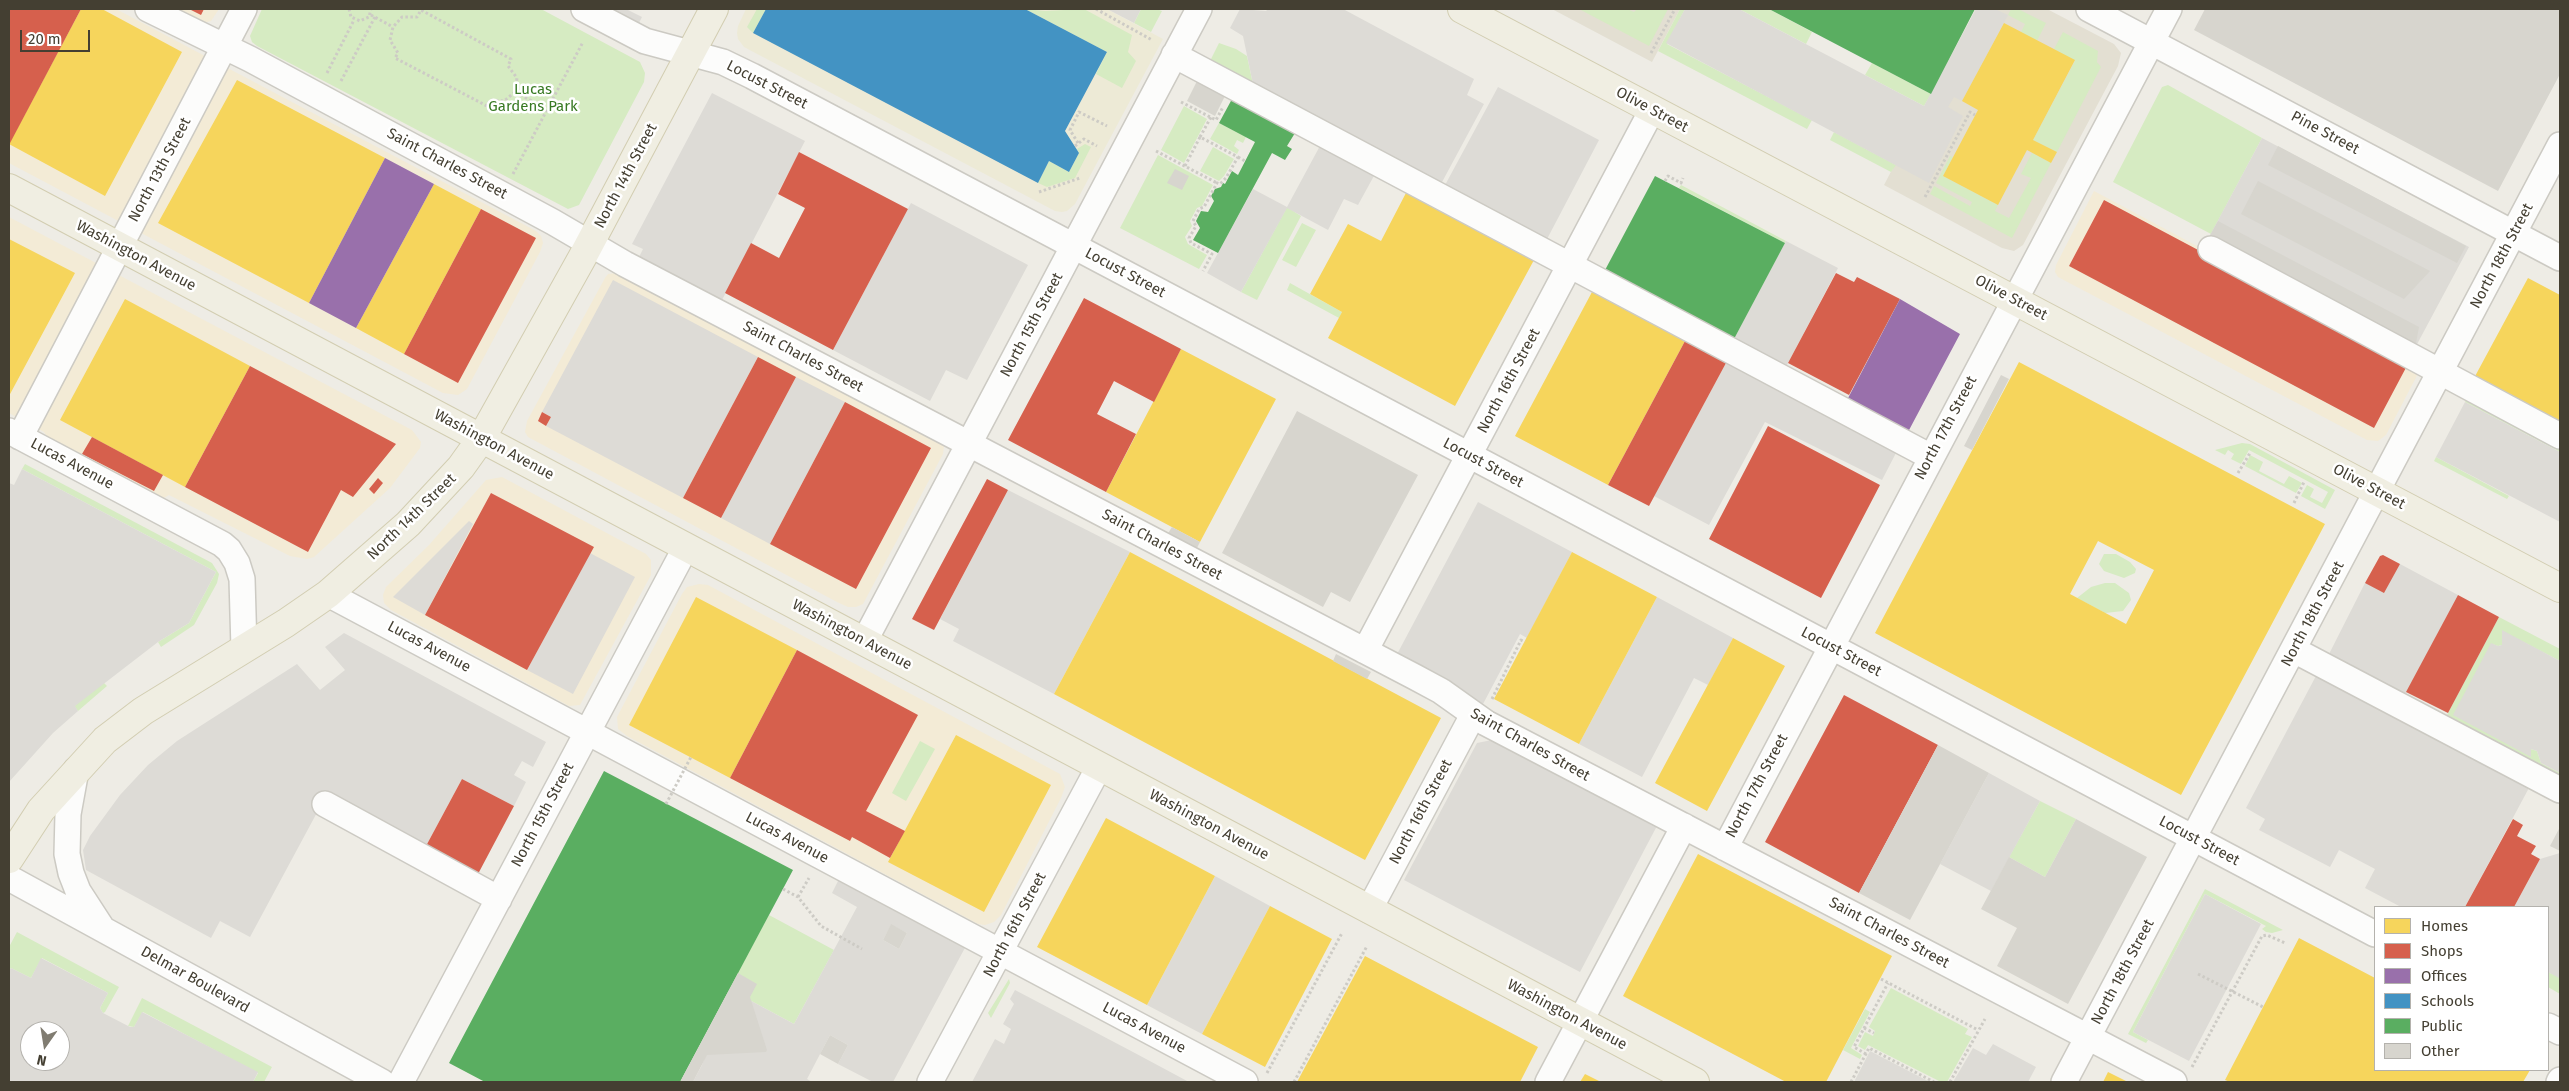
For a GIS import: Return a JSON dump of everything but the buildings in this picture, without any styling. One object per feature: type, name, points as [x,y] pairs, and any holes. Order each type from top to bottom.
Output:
[{"type":"main road","name":"North 14th Street","points":[[9,859],[41,810],[105,740],[143,711],[286,623],[328,594],[408,524],[442,490],[482,439],[590,243],[714,9]]},
{"type":"main road","name":"Olive Street","points":[[1462,9],[2560,588]]},
{"type":"main road","name":"Washington Avenue","points":[[9,188],[1694,1082]]},
{"type":"street","name":"Saint Charles Street","points":[[148,9],[374,125],[625,264],[1441,691],[1482,708],[1725,848],[2088,1037],[2182,1076]]},
{"type":"street","name":"North 13th Street","points":[[15,434],[120,247],[244,9]]},
{"type":"street","name":"Locust Street","points":[[584,9],[644,41],[723,62],[752,76],[2374,933]]},
{"type":"street","name":"North 15th Street","points":[[864,642],[1199,9]]},
{"type":"street","name":"Pine Street","points":[[2089,9],[2560,258]]},
{"type":"street","name":"North 17th Street","points":[[1725,848],[2169,9]]},
{"type":"street","points":[[1174,55],[1931,457]]},
{"type":"street","name":"North 16th Street","points":[[1365,651],[1652,110]]},
{"type":"street","name":"North 18th Street","points":[[2064,1082],[2560,145]]},
{"type":"street","points":[[2210,249],[2560,436]]},
{"type":"street","name":"Lucas Avenue","points":[[15,434],[222,544],[229,550],[237,563],[242,579],[244,649]]},
{"type":"street","name":"North 15th Street","points":[[401,1082],[686,547]]},
{"type":"street","name":"Lucas Avenue","points":[[328,594],[1000,952],[1256,1077]]},
{"type":"street","points":[[2294,650],[2560,790]]},
{"type":"street","name":"North 16th Street","points":[[1370,910],[1482,708]]},
{"type":"street","name":"North 16th Street","points":[[930,1082],[1099,767]]},
{"type":"street","points":[[76,770],[68,814],[67,854],[71,873],[78,891],[103,930]]},
{"type":"street","points":[[325,804],[499,899]]},
{"type":"street","points":[[1548,1082],[1684,826]]},
{"type":"street","name":"Delmar Boulevard","points":[[9,878],[382,1082]]},
{"type":"path","points":[[349,9],[349,14],[354,20],[364,21],[371,15],[371,9]]},
{"type":"path","points":[[1096,9],[1152,40]]},
{"type":"path","points":[[1651,54],[1675,9]]},
{"type":"path","points":[[420,10],[511,60],[508,66],[517,78],[515,92],[504,101],[490,100],[486,106],[395,58],[398,52],[390,40],[393,27],[402,17],[417,17],[420,10]]},
{"type":"path","points":[[371,15],[393,27]]},
{"type":"path","points":[[339,85],[352,64],[375,17]]},
{"type":"path","points":[[329,68],[354,20]]},
{"type":"path","points":[[515,169],[583,42]]},
{"type":"path","points":[[515,92],[547,109]]},
{"type":"path","points":[[1181,102],[1216,120],[1224,105]]},
{"type":"path","points":[[1097,146],[1084,139],[1076,144],[1070,130],[1079,112],[1107,126]]},
{"type":"path","points":[[1925,197],[1970,112],[1976,115]]},
{"type":"path","points":[[1185,166],[1211,117]]},
{"type":"path","points":[[1200,137],[1245,162]]},
{"type":"path","points":[[1156,151],[1220,184],[1226,178],[1238,157]]},
{"type":"path","points":[[1665,181],[1668,176],[1680,183],[1683,178]]},
{"type":"path","points":[[1039,192],[1080,178]]},
{"type":"path","points":[[1203,271],[1212,254],[1191,243],[1189,238],[1196,226],[1193,221],[1199,209],[1204,207],[1217,183]]},
{"type":"path","points":[[2238,473],[2249,452],[2257,457]]},
{"type":"path","points":[[2294,503],[2305,482],[2297,478]]},
{"type":"path","points":[[1482,708],[1522,640],[1525,642]]},
{"type":"path","points":[[666,804],[691,757]]},
{"type":"path","points":[[783,888],[798,897],[812,918],[821,926],[862,949]]},
{"type":"path","points":[[1256,1077],[1342,933]]},
{"type":"path","points":[[2182,1076],[2232,992],[2262,936],[2267,935],[2285,944]]},
{"type":"path","points":[[1294,1082],[1367,946]]},
{"type":"path","points":[[2198,974],[2263,1007]]},
{"type":"path","points":[[1881,978],[1978,1030]]},
{"type":"path","points":[[1866,1054],[1854,1048],[1888,983]]},
{"type":"path","points":[[1950,1082],[1984,1019]]},
{"type":"path","points":[[1864,1028],[1874,1033]]},
{"type":"path","points":[[1851,1082],[1869,1048],[1934,1082]]},
{"type":"shaded area","points":[[9,9],[116,9],[536,231],[541,236],[543,243],[540,252],[467,389],[458,395],[443,393],[9,163]]},
{"type":"shaded area","points":[[174,9],[219,9],[211,21],[203,23]]},
{"type":"shaded area","points":[[607,9],[626,9],[642,17],[638,25]]},
{"type":"shaded area","points":[[746,9],[1107,9],[1163,39],[1075,204],[1067,211],[1062,212],[1055,211],[744,47],[738,39],[737,33],[738,26]]},
{"type":"shaded area","points":[[1107,9],[1141,9],[1134,23]]},
{"type":"shaded area","points":[[1240,9],[1266,11],[1268,9],[1343,9],[1474,79],[1467,95],[1484,104],[1441,184],[1253,84],[1243,36],[1230,28]]},
{"type":"shaded area","points":[[1552,9],[1680,9],[1652,62]]},
{"type":"shaded area","points":[[1685,9],[1739,9],[1924,106],[1976,9],[1995,9],[2008,15],[1962,101],[1954,97],[1948,107],[1963,116],[1929,183],[1666,43]]},
{"type":"shaded area","points":[[1976,9],[2047,9],[2114,44],[2121,53],[2118,66],[2023,245],[2014,251],[2002,248],[1884,185]]},
{"type":"shaded area","points":[[1498,87],[1599,140],[1546,241],[1444,187]]},
{"type":"shaded area","points":[[712,93],[805,141],[722,300],[639,257],[643,249],[632,244]]},
{"type":"shaded area","points":[[2262,138],[2469,247],[2415,348],[2208,239]]},
{"type":"shaded area","points":[[1321,144],[1375,174],[1358,205],[1344,199],[1328,230],[1287,208],[1241,292],[1207,273],[1253,189],[1287,207]]},
{"type":"shaded area","points":[[2094,191],[2422,366],[2386,435],[2378,441],[2367,440],[2058,277],[2055,272],[2056,265]]},
{"type":"shaded area","points":[[911,203],[1028,265],[967,380],[946,370],[930,401],[833,350]]},
{"type":"shaded area","points":[[9,217],[412,430],[421,442],[420,448],[390,488],[314,557],[307,559],[290,556],[169,495],[162,499],[49,440],[44,432],[9,413]]},
{"type":"shaded area","points":[[1786,241],[1838,268],[1786,367],[1734,339]]},
{"type":"shaded area","points":[[617,273],[944,446],[943,454],[863,604],[856,607],[848,607],[837,602],[528,437],[525,432],[527,421],[605,278],[608,274]]},
{"type":"shaded area","points":[[613,280],[758,357],[683,498],[546,426],[551,417],[542,412]]},
{"type":"shaded area","points":[[1726,363],[1896,453],[1882,480],[1765,422],[1709,525],[1654,496]]},
{"type":"shaded area","points":[[796,377],[845,402],[770,544],[721,518]]},
{"type":"shaded area","points":[[2465,402],[2560,452],[2560,522],[2436,457]]},
{"type":"shaded area","points":[[22,469],[216,572],[189,623],[158,642],[75,706],[78,711],[53,733],[9,782],[9,483],[14,485]]},
{"type":"shaded area","points":[[502,477],[646,554],[651,560],[651,575],[580,705],[569,706],[391,610],[384,603],[383,595],[386,587],[429,545],[486,480]]},
{"type":"shaded area","points":[[1008,490],[1130,552],[1054,694],[953,641],[959,629],[940,619]]},
{"type":"shaded area","points":[[1478,502],[1572,552],[1527,638],[1520,634],[1483,704],[1395,658]]},
{"type":"shaded area","points":[[469,521],[473,524],[425,615],[393,597]]},
{"type":"shaded area","points":[[590,553],[635,577],[573,694],[527,670]]},
{"type":"shaded area","points":[[2400,564],[2458,595],[2404,697],[2328,656],[2365,583]]},
{"type":"shaded area","points":[[699,584],[708,585],[1060,774],[1065,787],[1061,798],[1001,915],[994,922],[985,925],[978,924],[627,736],[618,729],[617,717],[682,594],[687,587]]},
{"type":"shaded area","points":[[1657,597],[1733,638],[1708,685],[1694,678],[1642,777],[1579,744]]},
{"type":"shaded area","points":[[2502,630],[2560,661],[2560,773],[2541,763],[2537,751],[2531,749],[2531,757],[2453,715],[2491,643],[2498,646],[2502,645]]},
{"type":"shaded area","points":[[344,633],[546,742],[533,767],[522,761],[514,775],[526,782],[514,806],[462,779],[419,859],[320,807],[250,937],[220,921],[211,938],[86,870],[83,850],[90,836],[120,795],[148,765],[177,741],[297,664],[320,690],[345,670],[325,647]]},
{"type":"shaded area","points":[[2317,674],[2530,786],[2466,906],[2399,906],[2365,888],[2375,869],[2339,850],[2330,867],[2259,830],[2265,819],[2246,808]]},
{"type":"shaded area","points":[[1497,739],[1658,824],[1580,972],[1404,880],[1477,743]]},
{"type":"shaded area","points":[[1989,773],[2040,801],[1991,891],[1940,864]]},
{"type":"shaded area","points":[[2560,853],[2559,978],[2549,973],[2549,906],[2515,906],[2540,859]]},
{"type":"shaded area","points":[[1215,876],[1270,906],[1202,1034],[1147,1005]]},
{"type":"shaded area","points":[[840,877],[967,944],[893,1082],[873,1082],[838,1064],[848,1045],[830,1035],[807,1079],[812,1082],[693,1082],[702,1065],[729,989],[794,1024],[857,907],[832,893]],"holes":[[[891,925],[907,933],[899,949],[883,940]]]},
{"type":"shaded area","points":[[2205,894],[2261,924],[2189,1061],[2133,1032]]},
{"type":"shaded area","points":[[41,958],[108,993],[100,1008],[103,1013],[130,1027],[134,1027],[142,1012],[258,1072],[253,1082],[9,1082],[9,971],[11,968],[31,978]]},
{"type":"shaded area","points":[[1015,990],[1189,1082],[972,1082],[995,1039],[1004,1044],[1011,1029],[1003,1024],[1014,1004],[1010,999]]},
{"type":"shaded area","points":[[1993,1044],[2036,1067],[2028,1082],[1953,1082],[1973,1048],[1986,1055]]},
{"type":"shaded area","points":[[1870,1051],[1930,1082],[1854,1082]]},
{"type":"green space","name":"Lucas Gardens Park","points":[[262,9],[541,9],[640,62],[645,73],[644,82],[579,205],[568,209],[257,46],[252,42],[250,36]]},
{"type":"green space","points":[[757,9],[766,9],[753,33],[747,27]]},
{"type":"green space","points":[[1025,9],[1045,11],[1084,9],[1132,35],[1128,52],[1136,61],[1122,88],[1096,74],[1107,52]]},
{"type":"green space","points":[[1141,9],[1162,11],[1151,32],[1134,23]]},
{"type":"green space","points":[[1579,9],[1627,9],[1634,12],[1637,9],[1668,9],[1649,46]]},
{"type":"green space","points":[[1680,9],[1685,9],[1667,44],[1812,120],[1807,129],[1658,51]]},
{"type":"green space","points":[[1739,9],[1769,9],[1812,32],[1806,44]]},
{"type":"green space","points":[[2011,9],[2018,9],[2046,23],[2037,41],[2021,32],[2025,24],[2008,15]]},
{"type":"green space","points":[[2063,32],[2098,51],[2097,62],[2101,67],[2057,152],[2033,140],[2075,61],[2054,49]]},
{"type":"green space","points":[[1219,43],[1236,49],[1247,56],[1253,84],[1210,61]]},
{"type":"green space","points":[[1872,63],[1931,94],[1924,106],[1865,75]]},
{"type":"green space","points":[[2168,85],[2262,138],[2211,234],[2113,182],[2162,87]]},
{"type":"green space","points":[[1184,106],[1207,119],[1184,163],[1161,150]]},
{"type":"green space","points":[[1219,123],[1246,137],[1243,143],[1237,140],[1234,146],[1239,150],[1237,154],[1210,139]]},
{"type":"green space","points":[[1834,132],[1896,165],[1891,172],[1830,140]]},
{"type":"green space","points":[[1085,144],[1091,147],[1075,178],[1047,187],[1038,183],[1049,161],[1069,172],[1079,153],[1077,149]]},
{"type":"green space","points":[[1213,147],[1234,159],[1219,181],[1200,171]]},
{"type":"green space","points":[[2032,153],[2051,163],[2012,238],[1930,194],[1934,186],[1970,206],[1972,202],[1936,183],[1950,156],[1953,157],[1943,176],[1998,205],[1995,211],[2009,218],[2031,178],[2021,174]]},
{"type":"green space","points":[[1158,155],[1213,185],[1202,206],[1197,208],[1190,221],[1192,226],[1185,237],[1188,244],[1207,255],[1199,269],[1120,228]]},
{"type":"green space","points":[[1681,185],[1786,241],[1785,243],[1679,188]]},
{"type":"green space","points":[[1287,207],[1301,216],[1257,300],[1241,292]]},
{"type":"green space","points":[[1302,223],[1316,230],[1296,267],[1282,260]]},
{"type":"green space","points":[[1290,283],[1342,312],[1339,318],[1287,290]]},
{"type":"green space","points":[[2468,397],[2560,445],[2560,452],[2465,402]]},
{"type":"green space","points":[[2242,443],[2250,444],[2335,490],[2325,509],[2301,496],[2307,485],[2314,489],[2310,497],[2322,503],[2328,492],[2249,450],[2241,464],[2231,459],[2234,454],[2228,450],[2225,455],[2215,450]]},
{"type":"green space","points":[[2250,455],[2263,462],[2259,471],[2284,484],[2289,476],[2302,483],[2296,493],[2245,466]]},
{"type":"green space","points":[[2436,457],[2509,496],[2507,499],[2434,461]]},
{"type":"green space","points":[[25,464],[212,563],[219,574],[217,583],[194,625],[161,647],[158,642],[189,623],[216,572],[22,469]]},
{"type":"green space","points":[[2104,554],[2116,554],[2130,562],[2136,569],[2135,573],[2124,578],[2104,571],[2099,564]]},
{"type":"green space","points":[[2105,583],[2115,583],[2129,593],[2131,600],[2123,611],[2105,613],[2077,598],[2091,587]]},
{"type":"green space","points":[[2499,617],[2560,649],[2560,661],[2502,631],[2502,645],[2492,644],[2531,757],[2531,749],[2537,751],[2541,763],[2560,773],[2560,776],[2447,715]]},
{"type":"green space","points":[[103,682],[107,686],[78,711],[74,706]]},
{"type":"green space","points":[[920,741],[935,749],[906,801],[892,793]]},
{"type":"green space","points":[[2040,801],[2076,819],[2045,877],[2009,857]]},
{"type":"green space","points":[[2205,889],[2283,930],[2272,933],[2266,932],[2262,929],[2266,926],[2205,894],[2133,1032],[2148,1040],[2146,1043],[2128,1034]]},
{"type":"green space","points":[[769,915],[834,950],[794,1024],[729,989]]},
{"type":"green space","points":[[17,932],[119,987],[105,1012],[103,1013],[100,1008],[108,993],[42,958],[31,978],[11,968],[9,971],[9,947]]},
{"type":"green space","points":[[2560,970],[2560,994],[2549,988],[2549,972],[2559,977]]},
{"type":"green space","points":[[1009,979],[1010,983],[991,1018],[988,1013]]},
{"type":"green space","points":[[1891,988],[1968,1029],[1965,1034],[1972,1037],[1947,1082],[1941,1082],[1868,1045],[1865,1050],[1858,1046],[1865,1032],[1873,1036],[1875,1031],[1869,1027]]},
{"type":"green space","points":[[142,998],[272,1067],[264,1082],[253,1082],[258,1073],[143,1012],[134,1027],[128,1026]]},
{"type":"green space","points":[[1865,1009],[1870,1012],[1851,1048],[1862,1055],[1860,1059],[1843,1050]]}]
